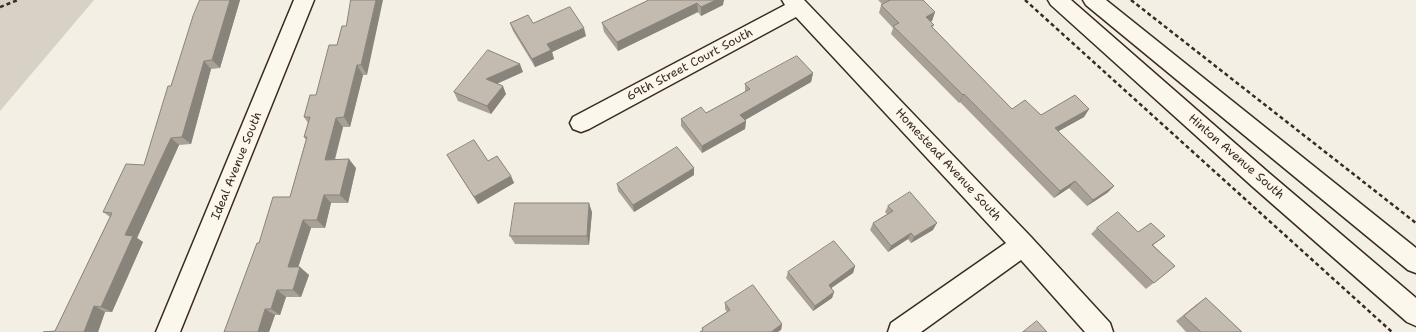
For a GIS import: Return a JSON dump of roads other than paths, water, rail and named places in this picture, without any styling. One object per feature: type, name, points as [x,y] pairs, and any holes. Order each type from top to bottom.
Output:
[{"type":"street","name":"Ideal Avenue South","points":[[168,332],[304,0]]},
{"type":"street","name":"Hinton Avenue South","points":[[1058,0],[1261,180],[1416,314]]},
{"type":"street","points":[[1093,0],[1416,262]]},
{"type":"street","name":"69th Street Court South","points":[[580,123],[796,4]]},
{"type":"street","name":"Homestead Avenue South","points":[[796,4],[1023,245],[1101,332]]},
{"type":"street","points":[[900,332],[1023,245]]}]
